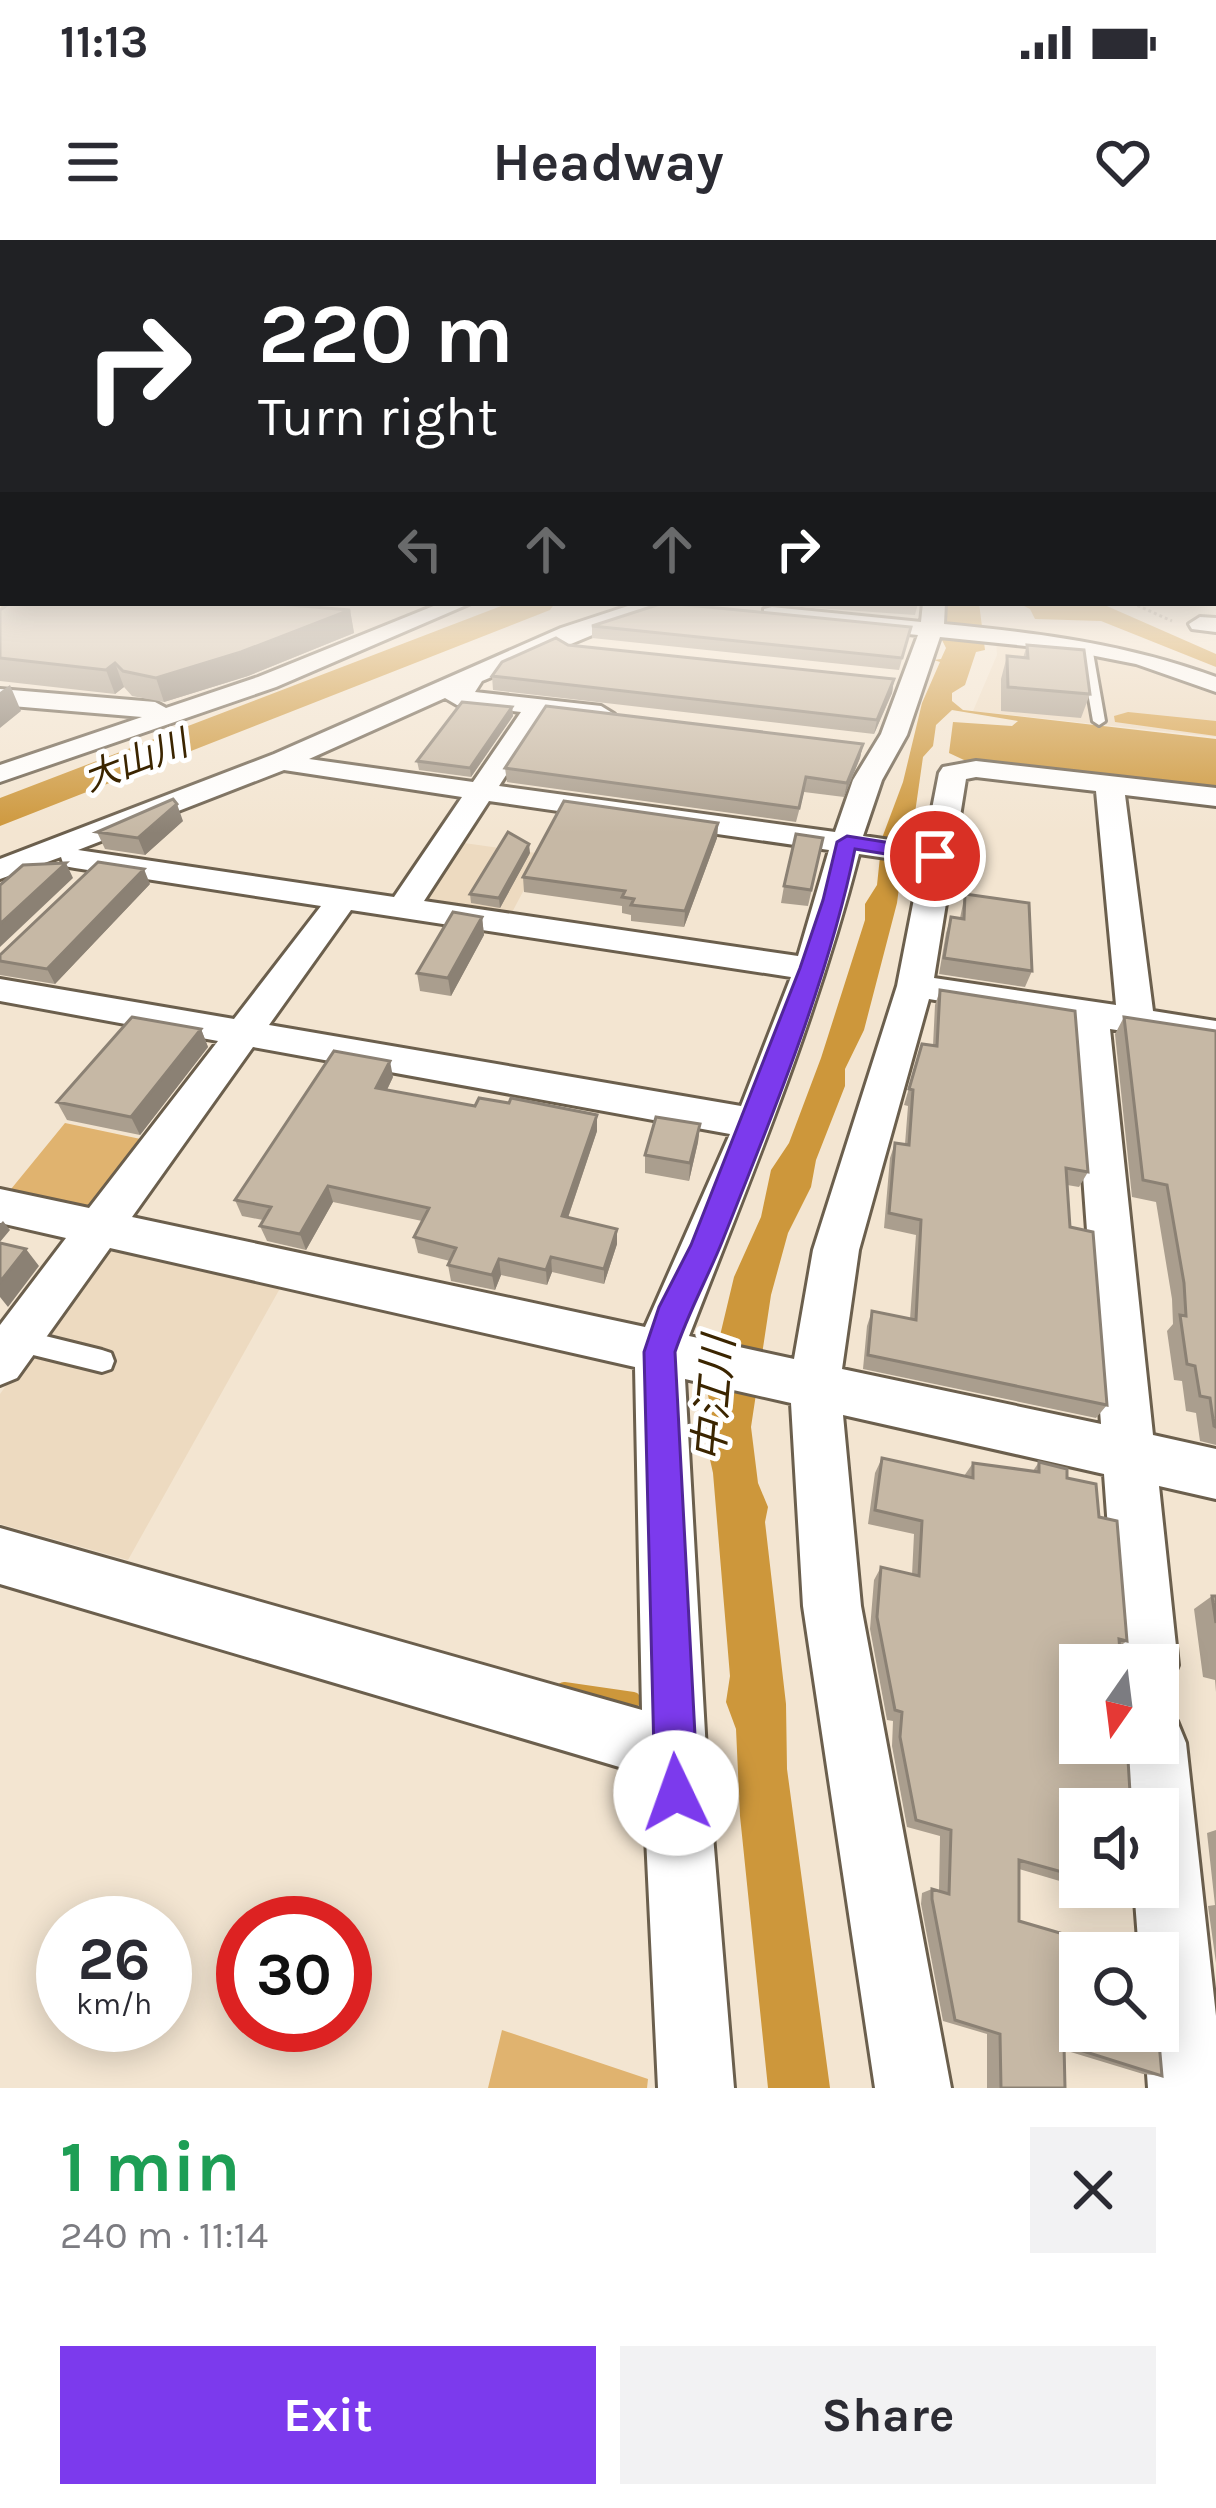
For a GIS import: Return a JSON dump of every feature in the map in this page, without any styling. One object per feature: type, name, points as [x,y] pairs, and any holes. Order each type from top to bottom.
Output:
[{"type":"street","points":[[0,774],[315,660]]},
{"type":"street","points":[[0,870],[284,760],[510,660]]},
{"type":"street","points":[[696,2088],[674,1750],[670,1354],[674,1307],[706,1246],[811,968],[834,900],[873,747],[894,735],[901,682],[916,660]]},
{"type":"street","points":[[1148,660],[1216,685]]},
{"type":"street","points":[[476,676],[457,697],[629,718]]},
{"type":"street","points":[[0,697],[148,712],[200,697],[214,700]]},
{"type":"street","points":[[404,908],[537,707]]},
{"type":"street","points":[[284,760],[300,766],[936,856]]},
{"type":"street","points":[[913,2088],[832,1606],[803,1382],[836,1250],[915,986],[953,773],[976,769],[1216,797]]},
{"type":"street","points":[[1108,784],[1136,1020]]},
{"type":"street","points":[[89,868],[344,899],[811,968]]},
{"type":"street","points":[[9,1351],[344,899]]},
{"type":"street","points":[[915,986],[1216,1033]]},
{"type":"street","points":[[0,990],[751,1124]]},
{"type":"street","points":[[1090,1013],[1146,1644]]},
{"type":"street","points":[[0,1206],[1216,1474]]},
{"type":"street","points":[[0,1556],[674,1750]]},
{"type":"street","points":[[1157,1764],[1186,2088]]},
{"type":"lane","points":[[1089,660],[1100,721]]},
{"type":"lane","points":[[9,1351],[102,1360]]},
{"type":"shaded area","points":[[995,660],[1136,660],[1216,689],[1216,737],[973,711]]},
{"type":"shaded area","points":[[1128,712],[1216,721],[1216,736],[1115,722],[1114,716]]},
{"type":"shaded area","points":[[457,842],[543,854],[509,918],[424,904],[420,899]]},
{"type":"shaded area","points":[[65,1123],[150,1141],[97,1213],[7,1194]]},
{"type":"shaded area","points":[[120,1246],[283,1283],[128,1560],[0,1524],[0,1394],[102,1252]]},
{"type":"shaded area","points":[[502,2030],[648,2079],[647,2088],[488,2088]]},
{"type":"water","name":"中江川","points":[[935,660],[973,660],[965,685],[952,693],[952,701],[963,710],[1216,739],[1216,788],[964,760],[949,753],[953,722],[1012,726],[1018,721],[952,710],[936,725],[933,746],[923,757],[910,848],[903,857],[897,903],[864,1030],[845,1069],[845,1086],[816,1160],[811,1187],[788,1233],[771,1295],[751,1427],[758,1483],[768,1507],[765,1522],[786,1704],[787,1769],[830,2088],[768,2088],[740,1816],[736,1729],[726,1702],[730,1676],[707,1446],[712,1415],[707,1390],[734,1277],[761,1217],[771,1170],[789,1143],[821,1058],[865,920],[865,904],[877,885],[882,838],[903,782],[922,703],[940,662]]},
{"type":"building","points":[[20,660],[214,660],[156,678],[123,671],[115,663],[106,670]]},
{"type":"building","points":[[714,660],[894,679],[877,720],[492,676],[502,662]]},
{"type":"building","points":[[1007,660],[1085,660],[1090,694],[1008,687]]},
{"type":"building","points":[[462,702],[512,707],[470,768],[417,761]]},
{"type":"building","points":[[546,706],[863,744],[847,783],[806,777],[799,808],[505,768]]},
{"type":"building","points":[[173,799],[177,804],[138,838],[97,832]]},
{"type":"building","points":[[564,801],[718,823],[685,911],[631,905],[634,899],[622,897],[625,891],[523,877]]},
{"type":"building","points":[[508,832],[529,844],[499,898],[470,894]]},
{"type":"building","points":[[796,834],[823,838],[811,890],[784,886]]},
{"type":"building","points":[[98,862],[144,869],[47,969],[0,961],[0,955]]},
{"type":"building","points":[[66,863],[0,924],[0,885],[23,865]]},
{"type":"building","points":[[965,894],[1029,903],[1032,971],[944,958],[951,917],[964,919]]},
{"type":"building","points":[[453,912],[482,917],[448,978],[417,973]]},
{"type":"building","points":[[940,990],[1075,1011],[1088,1172],[1066,1168],[1070,1227],[1093,1232],[1107,1405],[868,1355],[872,1311],[916,1320],[921,1220],[889,1213],[895,1143],[909,1145],[913,1090],[909,1089],[922,1044],[937,1046]]},
{"type":"building","points":[[132,1017],[201,1029],[131,1117],[57,1102]]},
{"type":"building","points":[[1124,1017],[1216,1031],[1216,1427],[1210,1398],[1200,1396],[1195,1366],[1187,1364],[1180,1315],[1186,1316],[1184,1283],[1167,1185],[1143,1180]]},
{"type":"building","points":[[334,1051],[390,1061],[376,1088],[475,1106],[479,1098],[509,1103],[511,1098],[597,1115],[562,1216],[617,1229],[604,1269],[551,1257],[546,1270],[499,1259],[492,1275],[448,1265],[456,1248],[414,1237],[429,1208],[328,1186],[300,1234],[260,1226],[271,1207],[235,1200]]},
{"type":"building","points":[[656,1117],[700,1124],[690,1163],[645,1155]]},
{"type":"building","points":[[0,1243],[26,1249],[0,1282]]},
{"type":"building","points":[[882,1458],[973,1478],[973,1463],[1039,1472],[1039,1462],[1067,1469],[1067,1478],[1096,1484],[1099,1517],[1117,1521],[1127,1641],[1059,1644],[1059,1764],[1128,1764],[1130,1788],[1059,1788],[1059,1871],[1019,1860],[1019,1921],[1059,1933],[1059,2052],[1064,2052],[1065,2088],[1001,2088],[1000,2034],[955,2020],[932,1899],[932,1889],[949,1894],[951,1830],[916,1820],[900,1737],[902,1712],[895,1710],[877,1617],[881,1567],[919,1576],[922,1521],[875,1510]]},
{"type":"building","points":[[1086,2052],[1160,2052],[1162,2076]]},
{"type":"waterway","name":"大山川","points":[[0,813],[392,660]]},
{"type":"waterway","points":[[564,1690],[633,1700]]},
{"type":"route","points":[[676,1793],[659,1352],[674,1307],[706,1246],[811,968],[847,842],[935,856]]}]
